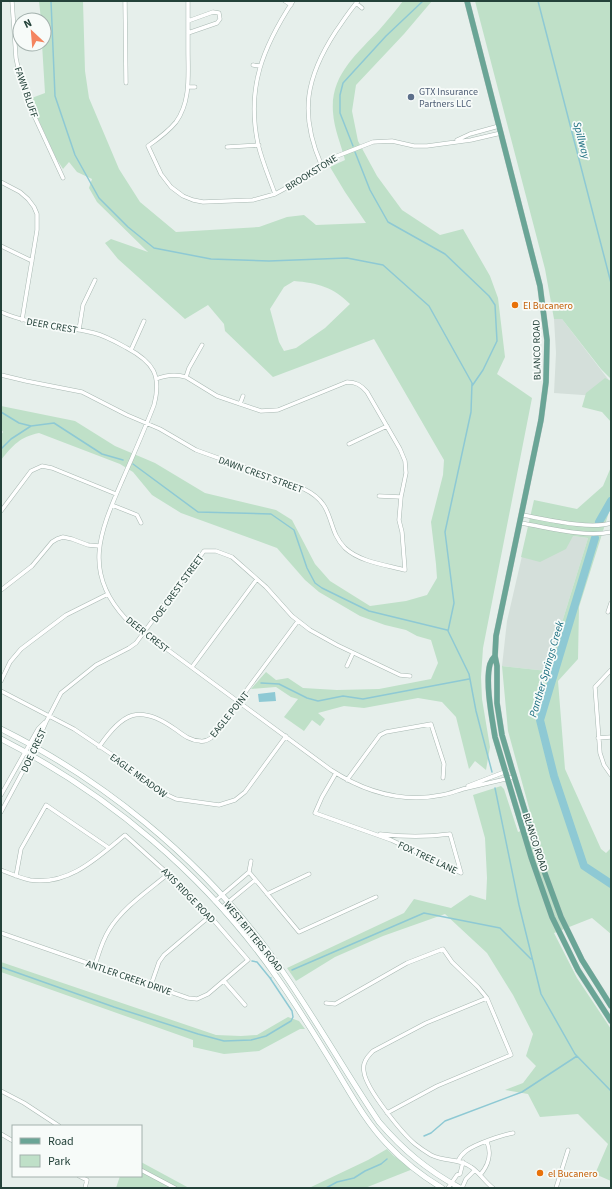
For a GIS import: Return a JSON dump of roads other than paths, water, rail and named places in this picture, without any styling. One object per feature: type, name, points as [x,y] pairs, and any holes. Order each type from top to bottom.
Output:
[{"type":"main road","name":"BLANCO ROAD","points":[[467,1],[540,286],[547,340],[546,382],[543,408],[496,636],[495,656],[502,735],[540,860],[561,918],[582,960],[611,1006]]},
{"type":"main road","name":"BLANCO ROAD","points":[[495,656],[490,663],[489,696],[495,737],[531,857],[552,917],[581,975],[611,1021]]},
{"type":"main road","name":"WEST BITTERS ROAD","points":[[1,729],[35,747],[129,809],[155,831],[221,895],[262,943],[300,996],[379,1122],[394,1139],[426,1168],[450,1186],[461,1188]]},
{"type":"main road","name":"WEST BITTERS ROAD","points":[[1,740],[31,755],[85,789],[123,816],[174,860],[215,901],[257,951],[293,1000],[369,1123],[387,1144],[406,1162],[442,1188]]},
{"type":"main road","points":[[564,941],[571,938]]},
{"type":"main road","points":[[293,1000],[300,996]]},
{"type":"main road","points":[[387,1144],[394,1139]]},
{"type":"street","name":"FAWN BLUFF","points":[[12,1],[16,58],[20,77],[32,111],[63,178]]},
{"type":"street","points":[[125,1],[126,84]]},
{"type":"street","points":[[188,1],[188,88],[195,87]]},
{"type":"street","points":[[285,1],[291,5]]},
{"type":"street","points":[[274,194],[256,130],[254,111],[255,96],[260,66],[274,32],[293,1]]},
{"type":"street","points":[[321,164],[315,150],[309,126],[309,92],[321,56],[357,2],[362,8]]},
{"type":"street","points":[[188,21],[213,12],[216,12],[220,16],[217,23],[188,34]]},
{"type":"street","points":[[253,65],[260,66]]},
{"type":"street","name":"BROOKSTONE","points":[[188,88],[185,103],[176,121],[167,132],[148,146],[167,183],[179,194],[193,200],[203,202],[253,200],[274,194],[286,188],[321,164],[343,153],[373,142],[392,141],[414,146],[426,146],[454,141],[471,140],[501,133]]},
{"type":"street","name":"BROOKSTONE","points":[[454,141],[470,134],[499,126]]},
{"type":"street","points":[[226,147],[259,145]]},
{"type":"street","points":[[1,182],[20,192],[32,204],[36,211],[38,222],[22,320]]},
{"type":"street","points":[[1,246],[32,261]]},
{"type":"street","points":[[79,330],[83,305],[96,280]]},
{"type":"street","name":"DEER CREST","points":[[1,312],[22,320],[79,330],[103,336],[131,350],[146,360],[156,378],[158,388],[156,397],[147,423],[116,494],[102,531],[99,546],[101,574],[108,594],[120,612],[144,632],[336,773],[347,780],[371,790],[399,797],[429,797],[444,795],[512,769]]},
{"type":"street","points":[[131,350],[144,321]]},
{"type":"street","points":[[186,377],[189,368],[202,345]]},
{"type":"street","name":"DAWN CREST STREET","points":[[1,374],[20,380],[82,392],[127,415],[160,429],[196,450],[312,493],[324,505],[338,538],[345,548],[366,559],[405,570],[402,532],[399,520],[401,497],[406,474],[405,461],[402,453],[367,392],[354,382],[346,382],[274,411],[261,411],[240,404]]},
{"type":"street","points":[[156,378],[168,375],[181,375],[217,396],[240,404],[243,396]]},
{"type":"street","points":[[348,444],[386,426]]},
{"type":"street","points":[[1,511],[31,471],[42,466],[52,468],[116,494]]},
{"type":"street","points":[[379,496],[401,497]]},
{"type":"street","points":[[112,505],[137,515],[141,523]]},
{"type":"street","points":[[522,515],[588,525],[603,525],[611,523]]},
{"type":"street","points":[[565,530],[566,522]]},
{"type":"street","points":[[520,524],[593,534],[611,532]]},
{"type":"street","points":[[1,590],[32,566],[57,538],[64,537],[88,545],[99,546]]},
{"type":"street","name":"DOE CREST STREET","points":[[46,722],[56,700],[64,690],[96,665],[133,646],[204,551],[216,551],[232,557],[272,592],[298,621],[327,640],[400,675],[410,676]]},
{"type":"street","points":[[192,667],[257,579]]},
{"type":"street","points":[[1,681],[10,662],[21,649],[66,615],[108,594]]},
{"type":"street","points":[[608,612],[611,603]]},
{"type":"street","name":"EAGLE POINT","points":[[99,747],[118,723],[129,717],[137,715],[154,716],[162,719],[191,740],[200,742],[206,740],[216,733],[298,621]]},
{"type":"street","points":[[347,666],[353,653]]},
{"type":"street","points":[[611,670],[595,687],[598,738],[601,757],[611,775]]},
{"type":"street","name":"EAGLE MEADOW","points":[[1,691],[74,729],[117,758],[168,797],[176,800],[219,805],[232,802],[246,792],[286,736]]},
{"type":"street","name":"DOE CREST","points":[[1,796],[38,729],[46,722]]},
{"type":"street","name":"DOE CREST","points":[[1,812],[35,747],[46,722]]},
{"type":"street","points":[[347,780],[380,735],[386,732],[431,724],[444,764],[443,778]]},
{"type":"street","points":[[598,738],[611,737]]},
{"type":"street","name":"FOX TREE LANE","points":[[336,773],[322,797],[315,813],[372,832],[412,848],[462,873],[450,834],[432,837],[413,837],[372,832]]},
{"type":"street","name":"DEER CREST","points":[[462,789],[514,777]]},
{"type":"street","points":[[1,870],[16,876],[32,880],[43,880],[73,874],[82,869],[109,848],[46,805],[21,849],[16,876]]},
{"type":"street","name":"AXIS RIDGE ROAD","points":[[109,848],[125,835],[168,874],[210,916],[248,960]]},
{"type":"street","points":[[215,901],[249,872],[251,861]]},
{"type":"street","points":[[249,872],[299,932],[376,897]]},
{"type":"street","points":[[96,965],[105,937],[114,922],[168,874]]},
{"type":"street","points":[[267,894],[309,874]]},
{"type":"street","points":[[221,908],[255,880]]},
{"type":"street","points":[[236,883],[243,890]]},
{"type":"street","points":[[151,985],[159,962],[164,955],[210,916]]},
{"type":"street","name":"ANTLER CREEK DRIVE","points":[[1,933],[188,998],[197,999],[208,994],[248,960]]},
{"type":"street","points":[[326,1003],[335,1004],[407,963],[443,949],[452,962],[478,987],[486,998],[511,1055],[437,1086],[387,1113]]},
{"type":"street","points":[[224,981],[245,1005]]},
{"type":"street","points":[[486,998],[416,1027],[373,1051],[364,1063],[364,1072],[365,1078],[387,1113],[415,1144],[441,1159],[462,1162],[475,1170],[487,1184],[493,1188]]},
{"type":"street","points":[[1,1092],[24,1103],[57,1125]]},
{"type":"street","points":[[458,1161],[467,1151],[513,1133]]},
{"type":"street","points":[[1,1134],[12,1140]]},
{"type":"street","points":[[480,1175],[489,1159],[490,1154],[487,1142]]},
{"type":"street","points":[[556,1188],[568,1150]]},
{"type":"street","points":[[450,1186],[457,1175],[460,1174],[462,1162]]},
{"type":"street","points":[[461,1188],[466,1179],[475,1170]]},
{"type":"street","points":[[142,1171],[175,1188]]},
{"type":"street","points":[[460,1174],[464,1175],[466,1179]]},
{"type":"street","points":[[81,1177],[87,1180],[85,1188]]},
{"type":"water","points":[[275,692],[276,701],[259,702],[258,694]]},
{"type":"waterway","points":[[51,1],[55,96],[75,155],[99,198],[128,227],[154,248],[211,259],[269,261],[347,258],[383,265],[429,306],[472,383],[471,412],[445,532],[454,603],[448,631],[469,674],[476,711],[492,772]]},
{"type":"waterway","points":[[353,146],[340,113],[340,95],[343,83],[386,36],[423,1]]},
{"type":"waterway","name":"Spillway","points":[[538,1],[611,283]]},
{"type":"waterway","points":[[355,152],[370,190],[388,222],[445,254],[489,296],[495,305],[497,341],[483,370],[472,386]]},
{"type":"waterway","points":[[1,412],[19,423],[31,426]]},
{"type":"waterway","points":[[1,449],[11,439],[31,426],[54,423],[102,454],[123,460]]},
{"type":"waterway","points":[[133,464],[198,512],[271,514],[294,530],[307,568],[315,583],[322,588],[369,611],[447,630]]},
{"type":"waterway","name":"Panther Springs Creek","points":[[599,522],[611,501]]},
{"type":"waterway","name":"Panther Springs Creek","points":[[595,538],[540,720],[554,776],[584,866],[611,884]]},
{"type":"waterway","points":[[261,683],[279,684],[307,698],[318,701],[343,696],[363,699],[469,679]]},
{"type":"waterway","points":[[495,788],[519,905],[541,994],[575,1054],[611,1091]]},
{"type":"waterway","points":[[292,970],[424,913],[500,928],[531,959]]},
{"type":"waterway","points":[[252,961],[257,962],[270,978]]},
{"type":"waterway","points":[[1,967],[114,1007],[224,1041],[251,1040],[266,1036],[291,1021],[293,1017],[292,1011],[271,978]]},
{"type":"waterway","points":[[424,1136],[431,1133],[445,1121],[522,1092],[577,1056]]},
{"type":"waterway","points":[[326,1188],[337,1182],[354,1178],[381,1164],[387,1159]]},
{"type":"place","name":"GTX Insurance Partners LLC","points":[[411,97]]},
{"type":"place","name":"El Bucanero","points":[[515,305]]},
{"type":"place","name":"el Bucanero","points":[[540,1173]]}]
